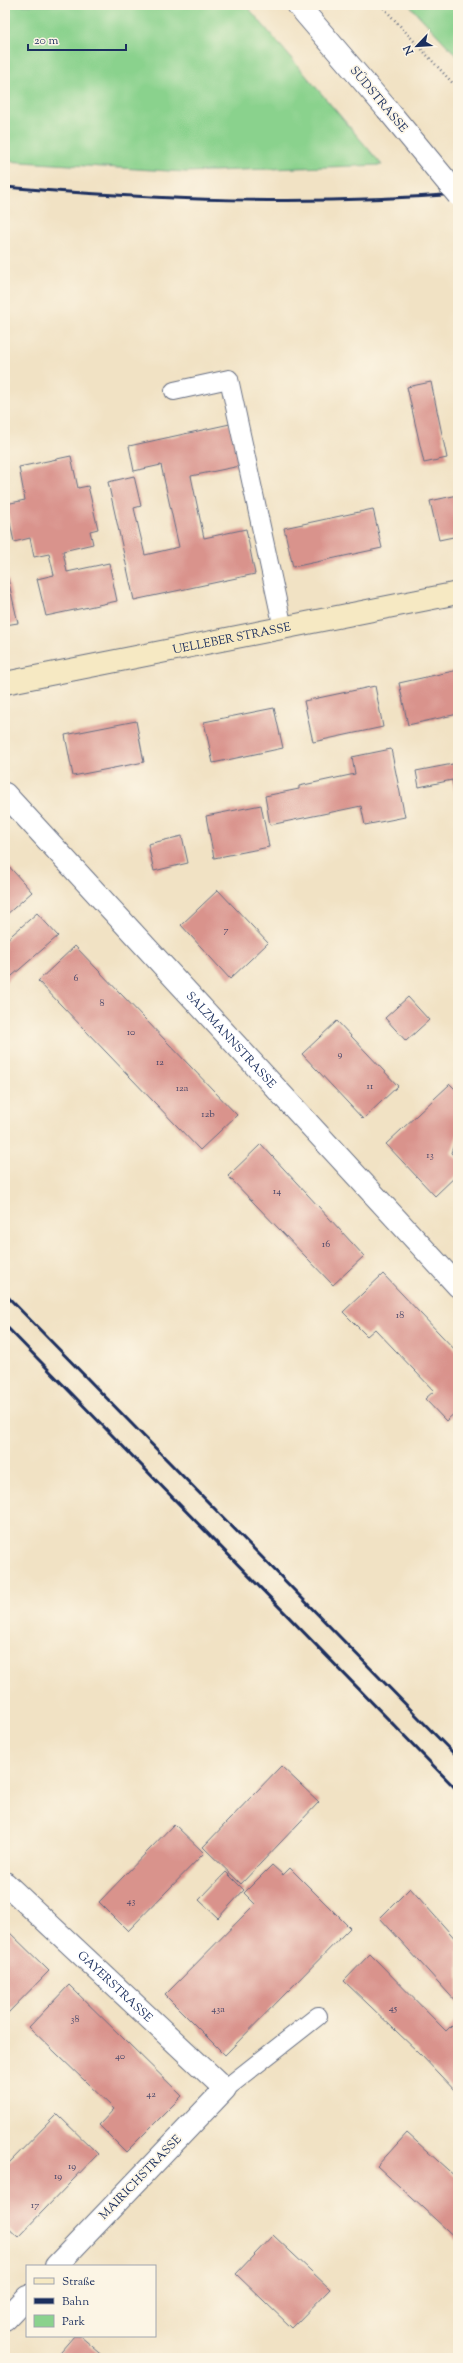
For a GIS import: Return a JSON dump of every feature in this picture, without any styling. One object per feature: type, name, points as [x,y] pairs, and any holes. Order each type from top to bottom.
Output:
[{"type":"street","name":"SÜDSTRASSE","points":[[298,5],[458,195]]},
{"type":"street","name":"UELLEBER STRASSE","points":[[5,683],[458,593]]},
{"type":"street","name":"SALZMANNSTRASSE","points":[[5,794],[458,1286]]},
{"type":"street","name":"GAYERSTRASSE","points":[[5,1883],[225,2089]]},
{"type":"street","name":"MAIRICHSTRASSE","points":[[57,2265],[225,2089]]},
{"type":"street","points":[[5,2320],[26,2297]]},
{"type":"lane","points":[[174,391],[229,379],[283,628]]},
{"type":"lane","points":[[225,2089],[318,2016]]},
{"type":"path","points":[[381,5],[458,89]]},
{"type":"green space","points":[[5,5],[246,5],[382,165],[185,172],[5,161]]},
{"type":"green space","points":[[409,5],[458,5],[458,57]]},
{"type":"building","points":[[431,382],[447,458],[424,463],[407,387]]},
{"type":"building","points":[[230,424],[240,466],[191,476],[204,538],[246,529],[255,574],[134,600],[108,482],[134,476],[141,506],[134,508],[145,555],[179,547],[161,465],[134,471],[129,446]]},
{"type":"building","points":[[71,456],[78,488],[88,486],[98,529],[90,531],[93,544],[63,551],[67,572],[109,563],[117,601],[46,616],[37,579],[54,575],[49,554],[34,557],[30,538],[14,542],[6,504],[25,500],[19,467]]},
{"type":"building","points":[[458,495],[458,536],[439,540],[430,501]]},
{"type":"building","points":[[373,509],[382,548],[293,567],[284,528]]},
{"type":"building","points":[[8,579],[18,623],[5,625],[5,580]]},
{"type":"building","points":[[458,670],[458,714],[408,725],[399,683]]},
{"type":"building","points":[[375,686],[383,727],[313,742],[304,701]]},
{"type":"building","points":[[274,708],[283,748],[213,763],[204,722]]},
{"type":"building","points":[[136,721],[144,762],[73,776],[65,735]]},
{"type":"building","points":[[391,749],[405,817],[365,825],[361,806],[270,825],[265,796],[299,789],[299,786],[355,774],[352,757]]},
{"type":"building","points":[[458,763],[458,807],[452,780],[419,787],[416,771]]},
{"type":"building","points":[[261,805],[269,847],[214,858],[206,816]]},
{"type":"building","points":[[182,836],[188,863],[154,871],[148,844]]},
{"type":"building","points":[[5,862],[32,892],[5,916]]},
{"type":"building","points":[[218,890],[268,943],[230,979],[181,925]]},
{"type":"building","points":[[37,913],[58,936],[5,982],[5,941]]},
{"type":"building","points":[[75,946],[237,1115],[200,1150],[38,981]]},
{"type":"building","points":[[408,997],[429,1020],[406,1041],[385,1018]]},
{"type":"building","points":[[337,1021],[398,1086],[363,1119],[302,1054]]},
{"type":"building","points":[[450,1084],[458,1092],[458,1133],[451,1153],[458,1160],[458,1174],[435,1196],[386,1144]]},
{"type":"building","points":[[261,1144],[364,1256],[333,1285],[228,1176]]},
{"type":"building","points":[[383,1274],[458,1353],[458,1410],[446,1421],[425,1399],[434,1391],[375,1329],[367,1336],[343,1312]]},
{"type":"building","points":[[281,1766],[319,1802],[241,1884],[203,1847]]},
{"type":"building","points":[[174,1824],[204,1853],[128,1931],[99,1902]]},
{"type":"building","points":[[272,1865],[283,1875],[290,1868],[350,1928],[225,2055],[165,1995],[255,1904],[244,1893]]},
{"type":"building","points":[[226,1872],[244,1890],[218,1918],[199,1900]]},
{"type":"building","points":[[410,1888],[458,1942],[458,2004],[380,1918]]},
{"type":"building","points":[[5,1928],[49,1971],[7,2014],[5,2012]]},
{"type":"building","points":[[370,1954],[446,2031],[458,2019],[458,2094],[420,2054],[344,1981]]},
{"type":"building","points":[[69,1985],[182,2096],[126,2152],[99,2125],[114,2109],[29,2027]]},
{"type":"building","points":[[57,2114],[98,2154],[18,2237],[5,2225],[5,2167]]},
{"type":"building","points":[[407,2133],[458,2179],[458,2240],[377,2166]]},
{"type":"building","points":[[273,2235],[330,2289],[292,2328],[236,2274]]},
{"type":"building","points":[[73,2337],[81,2337],[106,2358],[55,2358]]},
{"type":"railway","points":[[5,187],[62,192],[232,200],[345,200],[458,194]]},
{"type":"railway","points":[[5,1294],[458,1758]]},
{"type":"railway","points":[[5,1325],[458,1791]]}]
